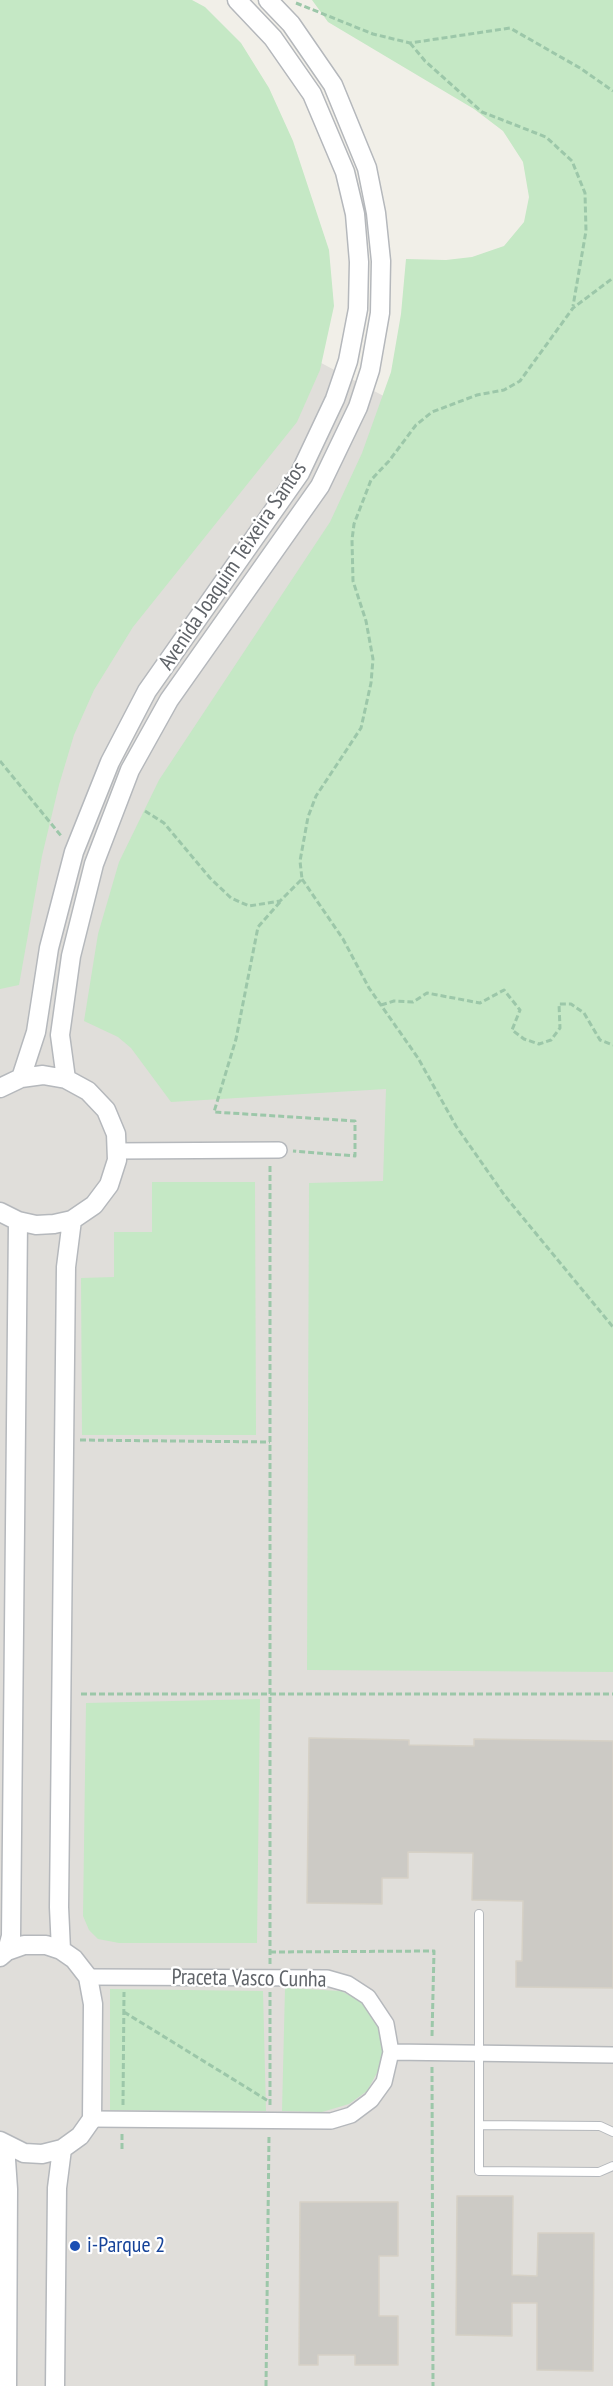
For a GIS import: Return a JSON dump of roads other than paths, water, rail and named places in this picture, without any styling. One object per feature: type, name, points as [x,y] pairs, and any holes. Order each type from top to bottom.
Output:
[{"type":"street","name":"Avenida Joaquim Teixeira Santos","points":[[21,1078],[36,1032],[49,948],[75,852],[110,762],[147,691],[300,473],[336,399],[348,362],[358,309],[359,262],[355,214],[345,172],[330,130],[312,94],[273,38],[237,0]]},
{"type":"street","name":"Avenida Joaquim Teixeira Santos","points":[[66,1079],[60,1035],[71,956],[94,864],[130,770],[169,700],[320,486],[358,407],[370,370],[380,313],[381,261],[376,213],[367,168],[333,85],[291,24],[268,0]]},
{"type":"street","points":[[0,1088],[21,1078],[43,1075],[66,1079],[88,1091],[106,1110],[116,1134],[117,1160],[109,1185],[94,1205],[72,1220],[36,1225],[18,1221],[0,1212]]},
{"type":"street","points":[[116,1150],[275,1150]]},
{"type":"street","points":[[61,1950],[58,1907],[66,1267],[72,1220]]},
{"type":"street","points":[[3,1954],[11,1936],[18,1221]]},
{"type":"street","points":[[3,1954],[24,1945],[46,1945],[61,1950],[74,1959],[88,1977],[93,2004],[92,2120],[81,2136],[62,2149],[42,2154],[24,2152],[3,2143],[8,2189],[6,2386]]},
{"type":"street","name":"Praceta Vasco Cunha","points":[[88,1977],[327,1978],[348,1984],[368,1997],[386,2024],[391,2052],[384,2082],[371,2100],[351,2115],[331,2121],[92,2120]]},
{"type":"street","points":[[391,2052],[613,2055]]},
{"type":"street","points":[[55,2386],[57,2188],[62,2149]]},
{"type":"lane","points":[[479,1914],[479,2171],[599,2172],[613,2166]]},
{"type":"lane","points":[[480,2125],[600,2126],[613,2132]]},
{"type":"place","name":"i-Parque 2","points":[[75,2246]]}]
